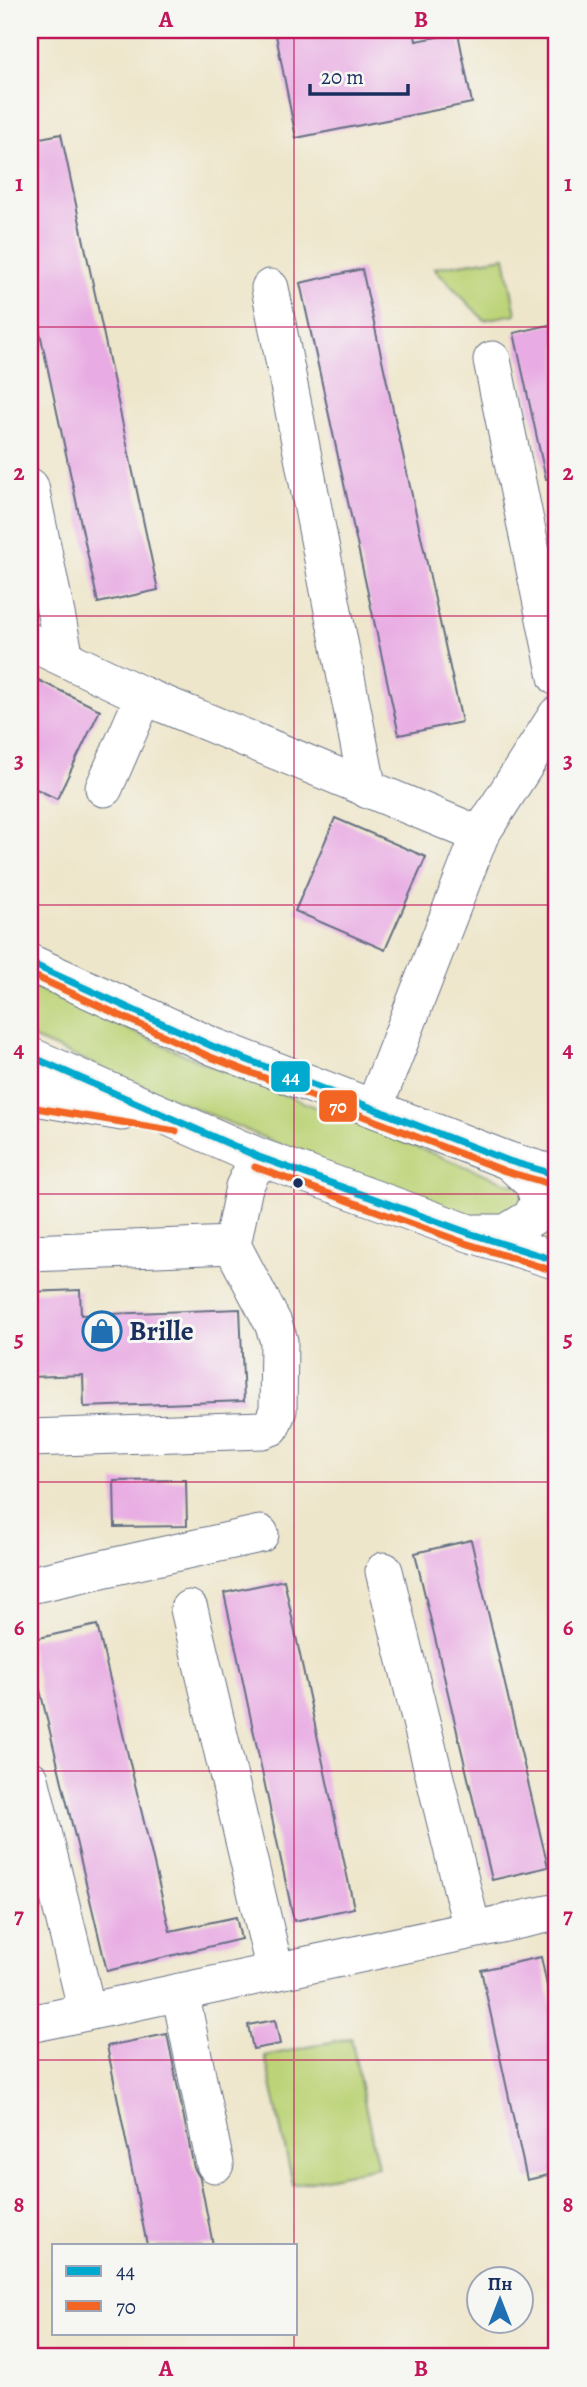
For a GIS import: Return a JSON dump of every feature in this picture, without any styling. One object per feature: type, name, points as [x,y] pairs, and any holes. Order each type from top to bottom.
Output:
[{"type":"street","points":[[270,288],[368,790]]},
{"type":"street","points":[[492,360],[557,677]]},
{"type":"street","points":[[30,487],[65,658]]},
{"type":"street","points":[[30,642],[144,696],[480,835]]},
{"type":"street","points":[[104,788],[144,696]]},
{"type":"street","points":[[374,1108],[480,835],[557,715]]},
{"type":"street","points":[[30,963],[212,1046],[509,1161],[557,1175]]},
{"type":"street","points":[[30,1056],[259,1157],[469,1233],[557,1261]]},
{"type":"street","points":[[30,1096],[178,1122]]},
{"type":"street","points":[[30,1438],[263,1430],[271,1427],[278,1410],[279,1341],[270,1316],[232,1245],[244,1187],[259,1157]]},
{"type":"street","points":[[469,1233],[506,1233],[532,1217],[539,1199],[533,1182],[509,1161]]},
{"type":"street","points":[[30,1253],[232,1245]]},
{"type":"street","points":[[30,1585],[260,1534]]},
{"type":"street","points":[[384,1571],[472,1929]]},
{"type":"street","points":[[189,1609],[275,1971]]},
{"type":"street","points":[[30,1779],[87,2011]]},
{"type":"street","points":[[30,2024],[472,1929],[556,1919]]},
{"type":"street","points":[[180,1992],[215,2164]]},
{"type":"green space","points":[[505,257],[516,314],[484,320],[434,268]]},
{"type":"green space","points":[[30,985],[199,1061],[505,1182],[557,1196],[557,1248],[434,1211],[30,1037]]},
{"type":"green space","points":[[351,2038],[378,2167],[293,2185],[265,2056]]},
{"type":"building","points":[[275,30],[414,30],[416,41],[458,33],[472,103],[296,138]]},
{"type":"building","points":[[61,134],[158,590],[98,603],[30,286],[30,140]]},
{"type":"building","points":[[362,269],[462,722],[399,735],[300,283]]},
{"type":"building","points":[[557,323],[557,478],[546,479],[514,333]]},
{"type":"building","points":[[30,676],[100,710],[57,799],[30,786]]},
{"type":"building","points":[[335,818],[426,857],[385,950],[295,911]]},
{"type":"building","points":[[80,1290],[81,1315],[240,1309],[244,1401],[84,1407],[83,1375],[30,1377],[30,1292]]},
{"type":"building","points":[[186,1480],[187,1526],[115,1527],[114,1481]]},
{"type":"building","points":[[471,1540],[548,1867],[492,1880],[415,1553]]},
{"type":"building","points":[[284,1580],[354,1908],[294,1921],[224,1593]]},
{"type":"building","points":[[97,1625],[170,1931],[236,1917],[241,1939],[107,1971],[30,1648],[30,1640]]},
{"type":"building","points":[[541,1957],[557,2033],[557,2173],[527,2180],[481,1970]]},
{"type":"building","points":[[275,2020],[280,2044],[253,2049],[248,2025]]},
{"type":"building","points":[[167,2034],[194,2168],[200,2178],[213,2244],[147,2244],[107,2046]]},
{"type":"transit line","name":"44","points":[[30,963],[212,1046],[509,1161],[557,1175]]},
{"type":"transit line","name":"70","points":[[30,974],[208,1056],[505,1171],[554,1185]]},
{"type":"transit line","name":"44","points":[[30,1056],[259,1157],[469,1233],[557,1261]]},
{"type":"transit line","name":"70","points":[[30,1107],[176,1131]]},
{"type":"transit line","name":"70","points":[[255,1167],[465,1243],[554,1271]]},
{"type":"place","name":"Brille","points":[[102,1331]]}]
